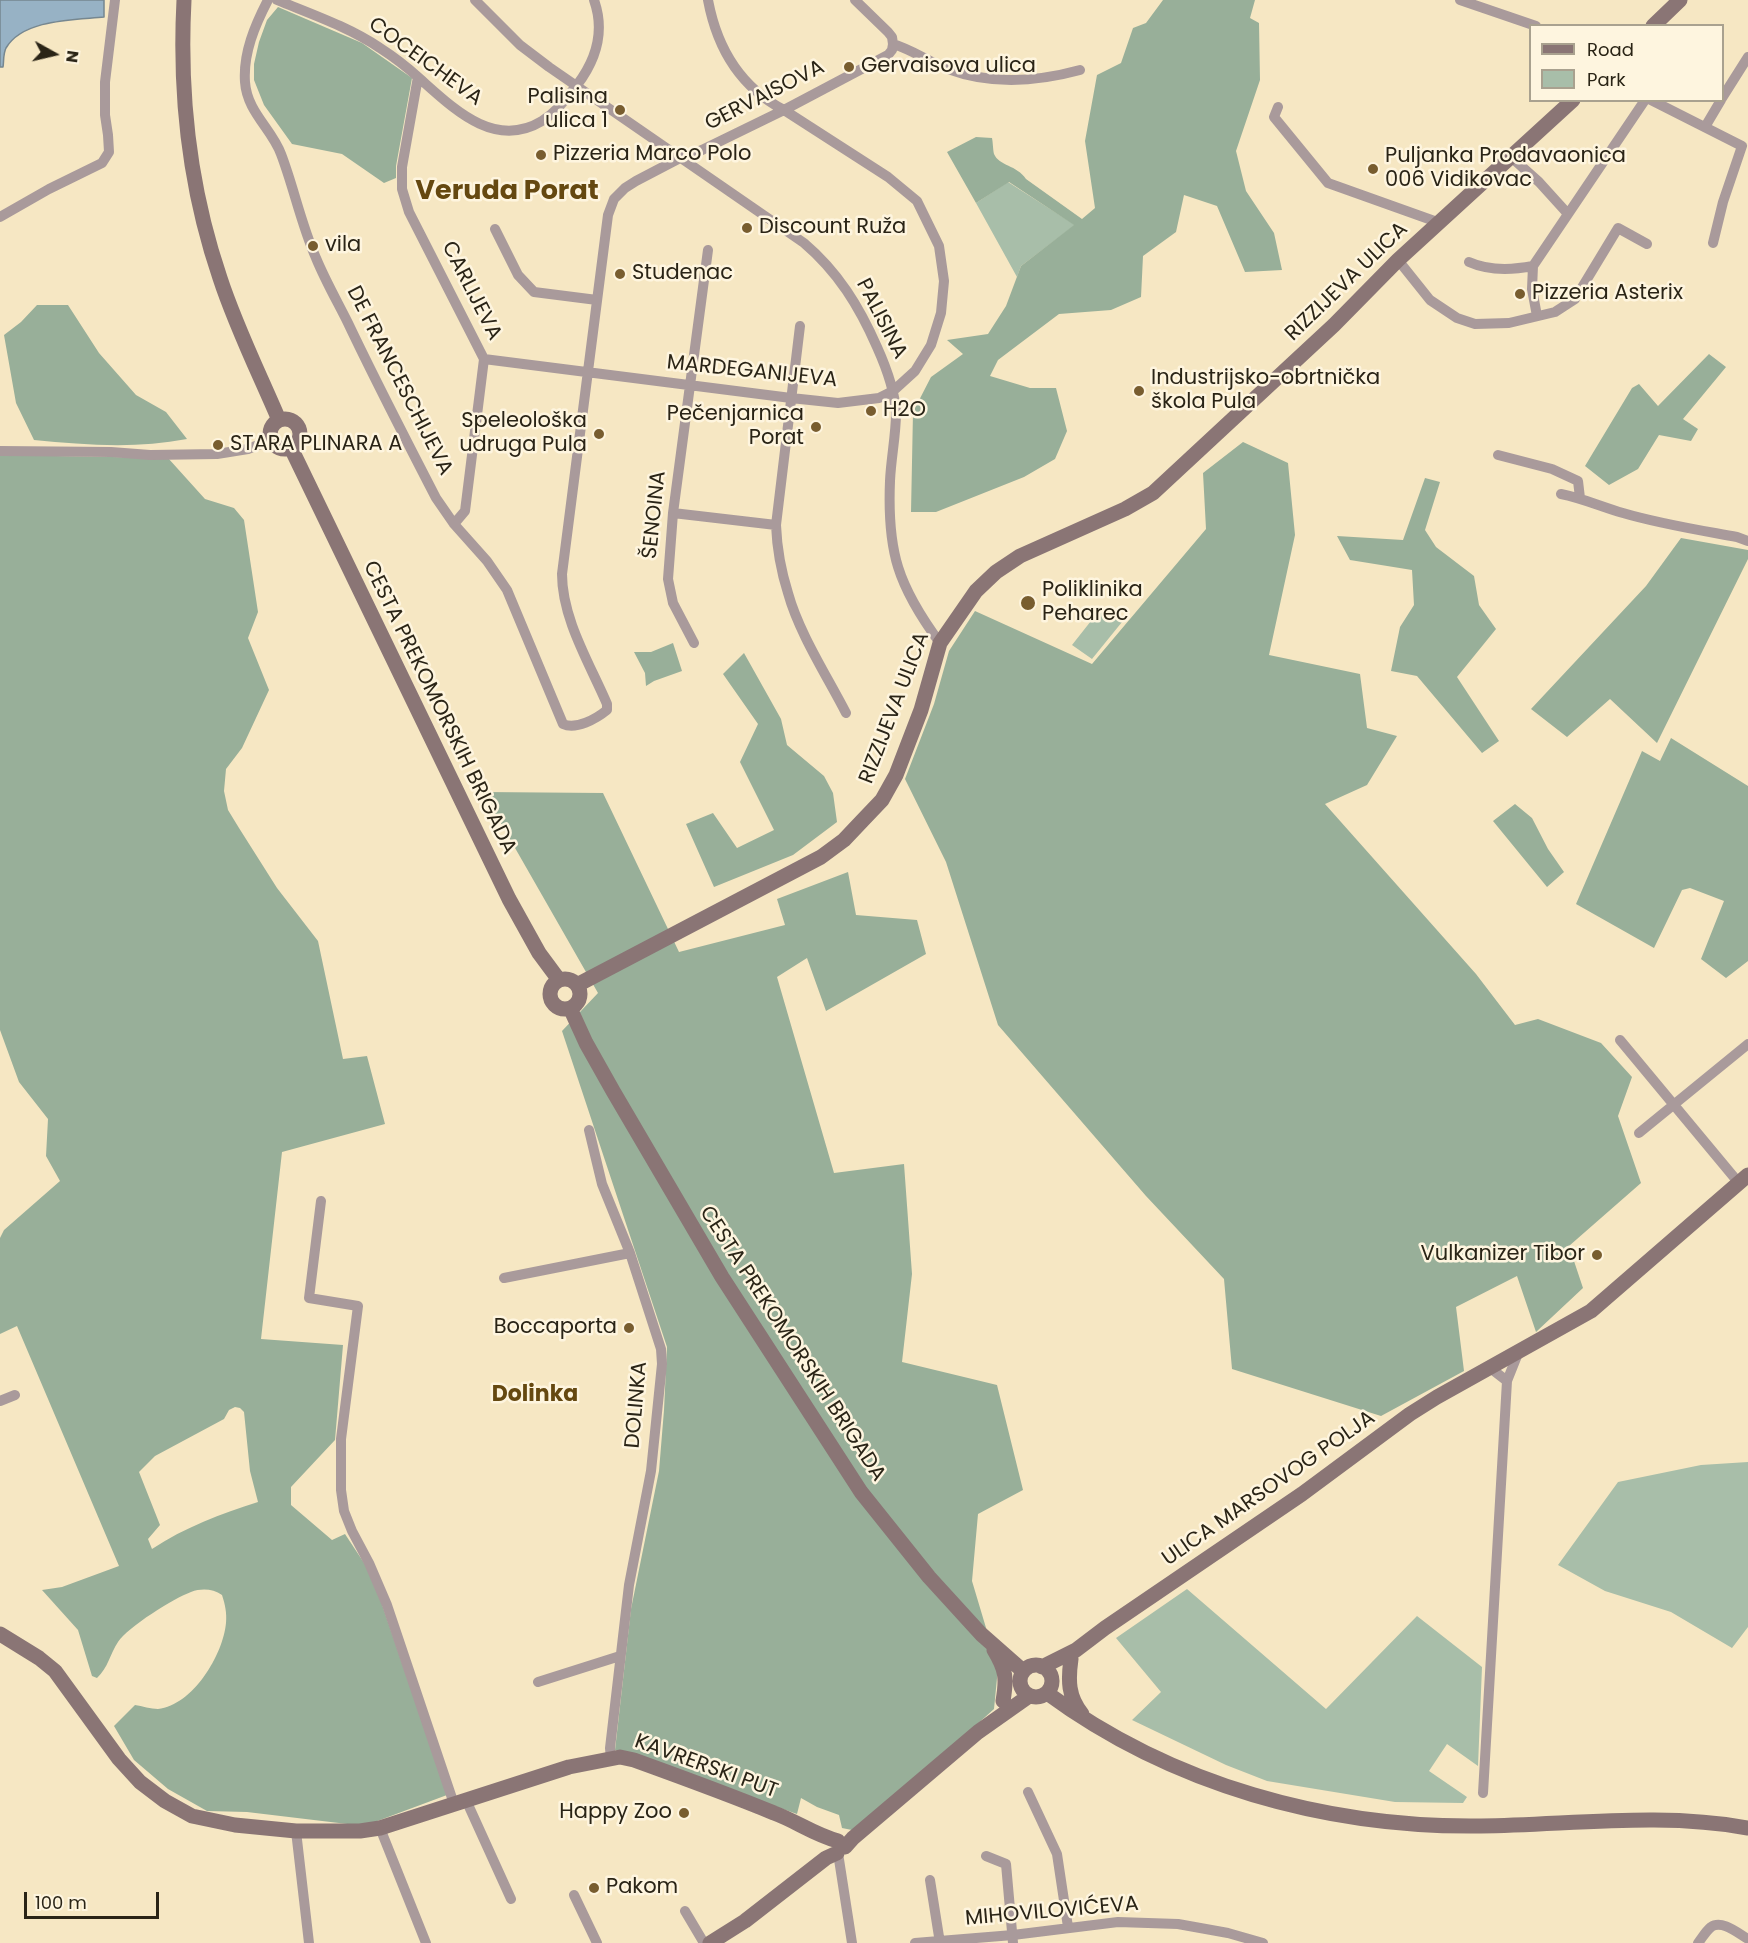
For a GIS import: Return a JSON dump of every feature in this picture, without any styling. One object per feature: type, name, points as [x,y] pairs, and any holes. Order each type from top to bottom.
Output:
[{"type":"main road","points":[[184,0],[183,99],[196,191],[211,250],[227,297],[279,420]]},
{"type":"main road","points":[[1651,24],[1680,0]]},
{"type":"main road","name":"RIZZIJEVA ULICA","points":[[577,985],[821,857],[844,840],[882,800],[896,775],[921,710],[940,643],[976,591],[996,572],[1020,556],[1125,509],[1153,493],[1334,325],[1398,260],[1571,102]]},
{"type":"main road","points":[[279,420],[291,420],[299,429],[299,440],[291,448],[279,448],[271,440],[271,429],[279,420]]},
{"type":"main road","name":"CESTA PREKOMORSKIH BRIGADA","points":[[291,448],[508,899],[539,953],[559,980]]},
{"type":"main road","points":[[559,980],[570,980],[577,985],[579,1000],[570,1008],[559,1008],[551,1000],[551,988],[559,980]]},
{"type":"main road","name":"CESTA PREKOMORSKIH BRIGADA","points":[[570,1008],[586,1043],[679,1206],[823,1436],[861,1492],[906,1550],[988,1640],[1024,1684]]},
{"type":"main road","name":"ULICA MARSOVOG POLJA","points":[[1047,1679],[1105,1628],[1302,1494],[1410,1414],[1591,1311],[1743,1178]]},
{"type":"main road","name":"KAVRERSKI PUT","points":[[0,1634],[39,1658],[55,1671],[119,1759],[140,1782],[165,1801],[192,1816],[213,1822],[296,1831],[360,1831],[380,1828],[569,1767],[620,1757],[712,1788],[780,1815],[838,1848]]},
{"type":"main road","points":[[988,1640],[1005,1673],[1002,1701]]},
{"type":"main road","points":[[1074,1655],[1069,1690],[1074,1703],[1088,1721]]},
{"type":"main road","points":[[710,1943],[745,1921],[838,1848],[978,1731],[1024,1684],[1032,1666],[1088,1721],[1108,1733],[1177,1767],[1297,1808],[1411,1824],[1460,1826],[1662,1820],[1748,1828]]},
{"type":"main road","points":[[1024,1684],[1037,1697],[1047,1679]]},
{"type":"main road","points":[[978,1731],[1002,1701],[1024,1684]]},
{"type":"street","points":[[0,217],[49,189],[102,163],[109,152],[105,115],[105,82],[115,0]]},
{"type":"street","name":"DE FRANCESCHIJEVA","points":[[268,0],[253,33],[245,66],[245,84],[250,102],[259,121],[281,152],[295,201],[320,266],[436,498],[454,524],[487,561],[507,590],[563,724],[569,727]]},
{"type":"street","name":"COCEICHEVA","points":[[277,0],[363,37],[391,55],[451,106],[474,122],[486,127],[515,130],[530,127],[543,120],[564,102],[589,68],[597,46],[600,25],[594,0]]},
{"type":"street","name":"PALISINA","points":[[475,0],[520,45],[804,243],[823,259],[849,292],[883,360],[893,391],[896,412],[889,517],[893,550],[905,590],[940,643]]},
{"type":"street","name":"MARDEGANIJEVA","points":[[484,359],[838,402],[879,398],[893,391],[915,371],[924,359],[937,330],[944,281],[939,246],[917,201],[888,177],[835,145],[784,110],[766,101],[752,88],[727,56],[717,38],[708,0]]},
{"type":"street","points":[[855,0],[888,32],[893,44],[906,48],[947,69],[974,76],[1008,80],[1040,79],[1080,70]]},
{"type":"street","points":[[1467,1],[1530,24]]},
{"type":"street","name":"GERVAISOVA","points":[[569,727],[603,714],[607,710],[607,704],[569,616],[562,584],[608,215],[614,199],[625,188],[680,158],[702,150],[784,110],[888,55],[893,44]]},
{"type":"street","points":[[1724,96],[1748,57]]},
{"type":"street","name":"CARLIJEVA","points":[[418,77],[402,167],[404,200],[484,359],[465,511],[454,524]]},
{"type":"street","points":[[1538,316],[1532,288],[1533,266],[1643,102]]},
{"type":"street","points":[[1655,102],[1742,146],[1723,202],[1713,243]]},
{"type":"street","points":[[1705,127],[1720,102]]},
{"type":"street","points":[[1278,107],[1274,117],[1328,183],[1440,223]]},
{"type":"street","points":[[1511,158],[1539,182],[1568,214]]},
{"type":"street","points":[[1398,260],[1430,300],[1457,318],[1475,324],[1492,324],[1555,312],[1575,299],[1617,228],[1647,244]]},
{"type":"street","points":[[495,229],[518,275],[534,292],[597,300]]},
{"type":"street","name":"ŠENOINA","points":[[694,643],[669,592],[669,550],[708,250]]},
{"type":"street","points":[[1469,262],[1479,267],[1511,270],[1533,266]]},
{"type":"street","points":[[800,326],[776,525],[777,550],[788,596],[796,617],[846,713]]},
{"type":"street","points":[[0,451],[111,452],[150,455],[217,454],[249,449],[271,440]]},
{"type":"street","points":[[1498,455],[1552,469],[1578,481],[1580,498]]},
{"type":"street","points":[[1561,494],[1658,522],[1748,541]]},
{"type":"street","points":[[673,513],[776,525]]},
{"type":"street","points":[[1620,1040],[1674,1104],[1743,1178]]},
{"type":"street","points":[[1639,1133],[1748,1044]]},
{"type":"street","name":"DOLINKA","points":[[589,1130],[602,1184],[630,1253],[661,1349],[662,1364],[651,1471],[629,1585],[610,1759]]},
{"type":"street","points":[[321,1201],[309,1298],[358,1306],[341,1439],[340,1490],[344,1511],[387,1605],[460,1802],[511,1899]]},
{"type":"street","points":[[504,1278],[630,1253]]},
{"type":"street","points":[[1483,1792],[1507,1381],[1520,1350]]},
{"type":"street","points":[[1489,1367],[1507,1381]]},
{"type":"street","points":[[0,1401],[15,1395]]},
{"type":"street","points":[[538,1682],[620,1656]]},
{"type":"street","points":[[1028,1792],[1057,1854],[1068,1927]]},
{"type":"street","points":[[380,1828],[426,1943]]},
{"type":"street","points":[[296,1831],[309,1943]]},
{"type":"street","points":[[838,1848],[852,1943]]},
{"type":"street","points":[[986,1856],[1006,1864],[1013,1939]]},
{"type":"street","points":[[930,1880],[940,1942]]},
{"type":"street","points":[[574,1894],[597,1943]]},
{"type":"street","points":[[685,1911],[704,1943]]},
{"type":"street","name":"MIHOVILOVIĆEVA","points":[[915,1943],[1013,1939],[1068,1927],[1118,1922],[1178,1924],[1228,1933],[1263,1943]]},
{"type":"street","points":[[1698,1943],[1711,1927],[1718,1925],[1728,1927],[1748,1939]]},
{"type":"green space","points":[[1163,0],[1255,0],[1250,18],[1259,23],[1260,80],[1236,151],[1246,191],[1274,233],[1282,270],[1245,272],[1217,206],[1184,195],[1176,232],[1143,256],[1141,297],[1111,310],[1059,314],[998,360],[990,376],[1030,388],[1056,388],[1067,431],[1055,459],[1024,477],[936,512],[911,512],[913,412],[931,377],[963,354],[947,340],[988,334],[1006,306],[1021,266],[1074,225],[1009,182],[976,203],[947,152],[976,137],[992,138],[996,158],[1018,171],[1082,219],[1095,208],[1085,141],[1097,75],[1121,63],[1133,28],[1146,23]]},
{"type":"green space","points":[[278,7],[362,43],[412,78],[396,166],[396,178],[384,183],[342,154],[292,144],[264,105],[254,80],[254,64],[267,20]]},
{"type":"green space","points":[[1008,182],[1075,225],[1021,266],[1017,277],[976,203]]},
{"type":"green space","points":[[37,305],[68,305],[99,353],[136,395],[166,412],[187,439],[130,445],[91,445],[34,440],[16,403],[4,335],[21,322]]},
{"type":"green space","points":[[1709,354],[1726,367],[1683,419],[1698,429],[1691,441],[1659,435],[1638,469],[1609,485],[1585,466],[1632,388],[1639,384],[1658,406]]},
{"type":"green space","points":[[1243,442],[1288,463],[1295,535],[1269,655],[1360,674],[1367,728],[1397,736],[1367,785],[1325,804],[1476,974],[1515,1025],[1538,1019],[1601,1043],[1632,1077],[1618,1116],[1641,1183],[1569,1246],[1583,1288],[1536,1332],[1517,1276],[1456,1307],[1464,1371],[1381,1416],[1232,1369],[1224,1279],[1146,1196],[998,1025],[946,862],[905,779],[934,704],[949,651],[975,611],[1092,664],[1206,529],[1203,473]]},
{"type":"green space","points":[[0,455],[168,458],[205,499],[234,508],[244,520],[258,612],[248,638],[269,690],[242,748],[226,769],[224,791],[228,810],[277,888],[318,941],[343,1059],[367,1056],[385,1124],[282,1152],[261,1339],[343,1345],[335,1440],[291,1487],[291,1505],[332,1540],[345,1534],[372,1575],[447,1795],[364,1826],[247,1812],[207,1811],[168,1789],[134,1760],[114,1726],[135,1705],[158,1709],[183,1698],[194,1688],[204,1676],[219,1649],[226,1623],[225,1609],[222,1595],[211,1590],[195,1591],[183,1595],[141,1621],[123,1636],[97,1678],[92,1676],[78,1630],[42,1590],[62,1587],[119,1566],[17,1326],[0,1334],[0,1238],[4,1230],[60,1181],[46,1156],[48,1119],[19,1082],[0,1030]],"holes":[[[235,1407],[244,1412],[250,1471],[258,1502],[204,1522],[152,1549],[148,1539],[160,1525],[139,1472],[155,1456],[224,1419],[229,1410]]]},
{"type":"green space","points":[[1425,478],[1440,482],[1425,530],[1436,547],[1474,576],[1479,605],[1496,629],[1457,677],[1499,741],[1482,753],[1417,676],[1391,671],[1400,627],[1414,605],[1412,570],[1350,560],[1337,536],[1403,540]]},
{"type":"green space","points":[[1681,538],[1748,550],[1748,559],[1657,743],[1610,699],[1567,737],[1531,709],[1646,586]]},
{"type":"green space","points":[[1102,607],[1122,622],[1092,659],[1072,645]]},
{"type":"green space","points":[[673,643],[682,671],[646,686],[645,673],[634,652],[651,652]]},
{"type":"green space","points":[[744,653],[781,719],[787,745],[824,776],[833,793],[837,822],[793,855],[714,887],[686,824],[713,813],[737,848],[774,830],[740,762],[758,724],[723,674]]},
{"type":"green space","points":[[1671,738],[1748,786],[1748,961],[1726,978],[1701,959],[1724,901],[1690,888],[1682,890],[1654,948],[1576,904],[1642,751],[1660,761]]},
{"type":"green space","points":[[483,792],[603,793],[679,952],[785,925],[777,899],[848,872],[856,915],[917,920],[926,954],[826,1011],[807,958],[777,977],[834,1173],[904,1164],[912,1274],[902,1362],[997,1385],[1023,1490],[978,1514],[972,1581],[998,1668],[994,1709],[934,1763],[852,1830],[842,1828],[839,1815],[801,1798],[797,1814],[615,1750],[631,1609],[659,1471],[667,1347],[562,1031],[598,993]]},
{"type":"green space","points":[[1515,804],[1532,818],[1548,849],[1564,872],[1547,887],[1493,821]]},
{"type":"green space","points":[[1748,1462],[1748,1627],[1732,1648],[1671,1612],[1605,1591],[1558,1565],[1618,1482],[1701,1465]]},
{"type":"green space","points":[[1187,1589],[1326,1709],[1417,1616],[1482,1667],[1478,1766],[1447,1744],[1429,1771],[1467,1797],[1463,1803],[1395,1802],[1267,1781],[1226,1765],[1132,1720],[1161,1692],[1116,1638]]},
{"type":"water","points":[[0,0],[104,0],[104,17],[64,20],[24,31],[6,48],[3,67],[0,67]]},
{"type":"place","name":"Gervaisova ulica","points":[[849,67]]},
{"type":"place","name":"Palisina ulica 1","points":[[620,110]]},
{"type":"place","name":"Pizzeria Marco Polo","points":[[541,155]]},
{"type":"place","name":"Puljanka Prodavaonica 006 Vidikovac","points":[[1373,169]]},
{"type":"place","name":"Discount Ruža","points":[[747,228]]},
{"type":"place","name":"vila","points":[[313,246]]},
{"type":"place","name":"Studenac","points":[[620,274]]},
{"type":"place","name":"Pizzeria Asterix","points":[[1520,294]]},
{"type":"place","name":"Industrijsko-obrtnička škola Pula","points":[[1139,391]]},
{"type":"place","name":"H2O","points":[[871,411]]},
{"type":"place","name":"Pečenjarnica Porat","points":[[816,427]]},
{"type":"place","name":"Speleološka udruga Pula","points":[[599,434]]},
{"type":"place","name":"STARA PLINARA A","points":[[218,445]]},
{"type":"place","name":"Poliklinika Peharec","points":[[1028,603]]},
{"type":"place","name":"Vulkanizer Tibor","points":[[1597,1255]]},
{"type":"place","name":"Boccaporta","points":[[629,1328]]},
{"type":"place","name":"Happy Zoo","points":[[684,1813]]},
{"type":"place","name":"Pakom","points":[[594,1888]]},
{"type":"district","name":"Veruda Porat","points":[[507,192]]},
{"type":"district","name":"Dolinka","points":[[535,1395]]}]
